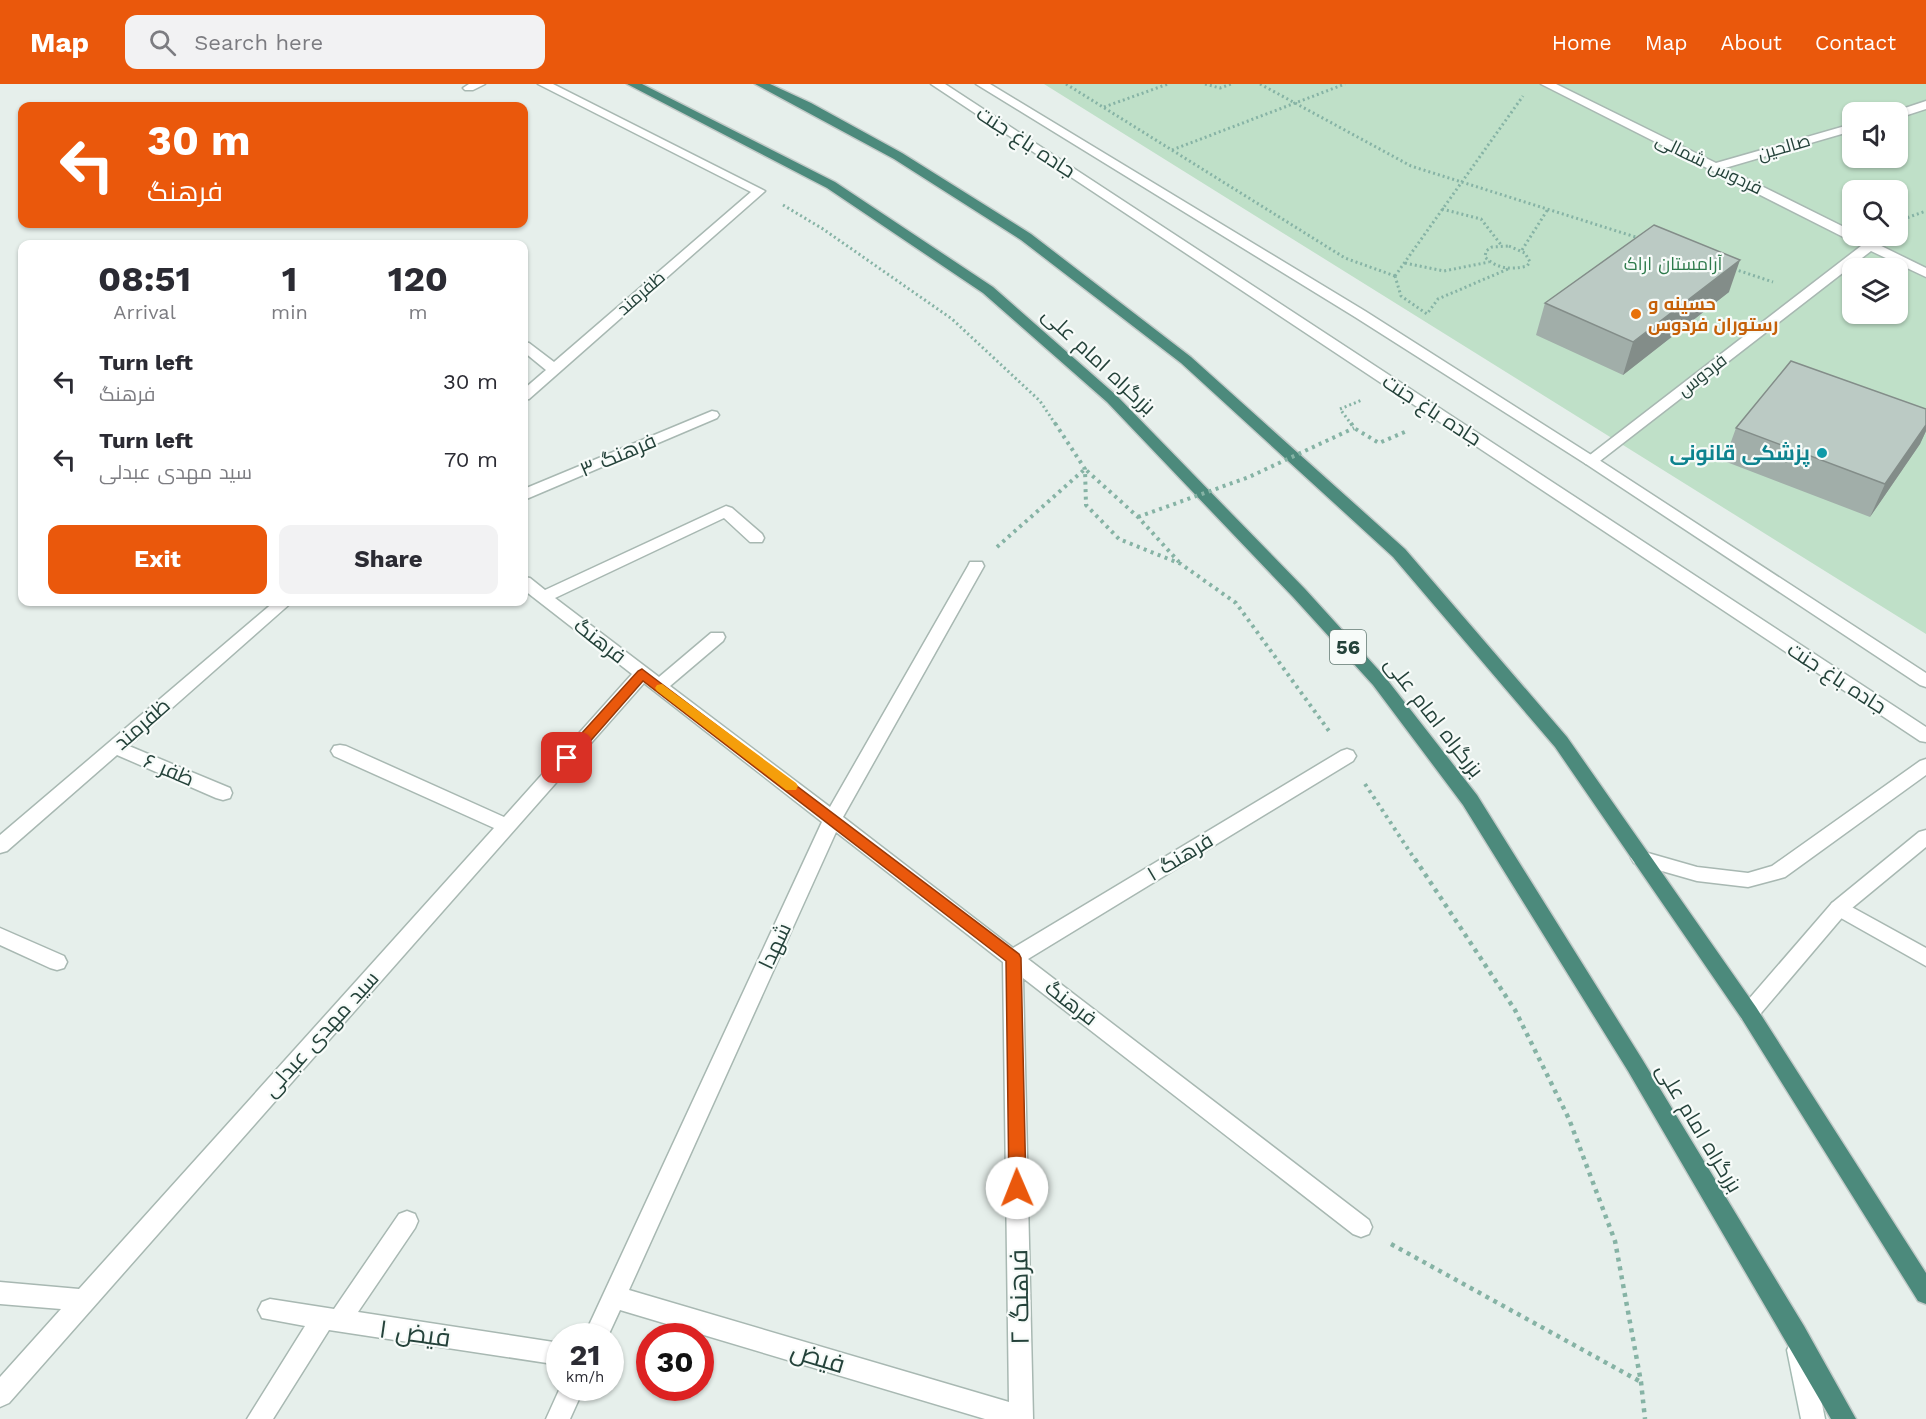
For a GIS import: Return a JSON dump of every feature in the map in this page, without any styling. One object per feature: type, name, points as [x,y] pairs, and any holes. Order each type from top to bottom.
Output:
[{"type":"highway","name":"بزرگراه امام علی","points":[[633,84],[831,184],[988,290],[1112,399],[1299,593],[1379,681],[1470,800],[1635,1065],[1796,1334],[1844,1419]]},
{"type":"highway","points":[[761,84],[807,106],[898,156],[1026,237],[1186,360],[1399,553],[1561,742],[1749,1013],[1926,1293]]},
{"type":"street","points":[[544,84],[759,191]]},
{"type":"street","name":"جاده باغ جنت","points":[[937,84],[1926,736]]},
{"type":"street","name":"جاده باغ جنت","points":[[982,84],[1360,314],[1591,461],[1926,681]]},
{"type":"street","name":"فردوس شمالی","points":[[1547,84],[1842,231]]},
{"type":"street","points":[[1908,111],[1926,105]]},
{"type":"street","name":"صالحین","points":[[1716,167],[1842,130]]},
{"type":"street","name":"ظفرمند","points":[[528,392],[759,191]]},
{"type":"street","name":"فردوس","points":[[1591,461],[1869,246]]},
{"type":"street","name":"فردوس شمالی","points":[[1872,246],[1926,273]]},
{"type":"street","points":[[528,349],[554,369]]},
{"type":"street","name":"فرهنگ ۳","points":[[528,493],[712,415]]},
{"type":"street","points":[[543,597],[726,511],[756,538]]},
{"type":"street","name":"شهدا","points":[[602,1323],[833,818],[976,566]]},
{"type":"street","name":"فرهنگ","points":[[528,585],[1361,1227]]},
{"type":"street","name":"ظفرمند","points":[[0,846],[279,606]]},
{"type":"street","name":"سید مهدی عبدلی","points":[[0,1395],[507,826],[651,680],[717,637]]},
{"type":"street","name":"ظفر ۶","points":[[115,747],[223,793]]},
{"type":"street","points":[[340,751],[507,826]]},
{"type":"street","name":"فرهنگ ۱","points":[[1013,958],[1347,756]]},
{"type":"street","points":[[1641,858],[1697,874],[1748,880],[1778,872],[1926,766]]},
{"type":"street","points":[[1749,1013],[1839,908],[1926,837]]},
{"type":"street","points":[[1839,908],[1926,958]]},
{"type":"street","points":[[0,936],[57,962]]},
{"type":"street","name":"فرهنگ ۲","points":[[1013,958],[1021,1418]]},
{"type":"street","points":[[259,1419],[331,1320],[408,1221]]},
{"type":"street","points":[[0,1293],[83,1300]]},
{"type":"street","name":"فیض","points":[[614,1297],[1021,1418]]},
{"type":"street","name":"فیض ۱","points":[[270,1310],[546,1352]]},
{"type":"street","points":[[1796,1334],[1813,1419]]},
{"type":"street","points":[[558,1419],[566,1401]]},
{"type":"path","points":[[1066,84],[1345,258],[1395,276]]},
{"type":"path","points":[[1103,107],[1168,84]]},
{"type":"path","points":[[1205,84],[1220,88],[1231,84]]},
{"type":"path","points":[[1260,84],[1411,166],[1461,180],[1650,242]]},
{"type":"path","points":[[1171,150],[1345,84]]},
{"type":"path","points":[[1395,276],[1461,180],[1525,94]]},
{"type":"path","points":[[759,191],[823,229],[952,319],[1040,401],[1085,469],[1138,517],[1181,564],[1236,603],[1347,756],[1515,1010],[1569,1119],[1615,1241],[1641,1382],[1645,1419]]},
{"type":"path","points":[[1441,209],[1481,219],[1502,246]]},
{"type":"path","points":[[1522,250],[1548,209]]},
{"type":"path","points":[[1908,217],[1926,211]]},
{"type":"path","points":[[1502,246],[1522,250],[1528,255],[1530,262],[1519,269],[1508,269],[1489,262],[1485,257],[1486,251],[1492,247],[1502,246]]},
{"type":"path","points":[[1406,263],[1444,271],[1489,262]]},
{"type":"path","points":[[1729,268],[1808,293]]},
{"type":"path","points":[[1395,276],[1401,296],[1427,314],[1438,299],[1508,269]]},
{"type":"path","points":[[1340,409],[1354,428],[1379,443]]},
{"type":"path","points":[[1138,517],[1249,477],[1354,428]]},
{"type":"path","points":[[1085,469],[1086,505],[1119,539],[1181,564]]},
{"type":"path","points":[[976,566],[1085,469]]},
{"type":"path","points":[[1361,1227],[1641,1382]]},
{"type":"green space","name":"آرامستان اراک","points":[[1044,84],[1926,84],[1926,634]]},
{"type":"building","points":[[1654,225],[1740,260],[1633,342],[1545,303]]},
{"type":"building","points":[[1791,361],[1926,409],[1926,425],[1885,484],[1736,428]]},
{"type":"slow traffic","points":[[662,688],[791,786]]},
{"type":"place","name":"حسینه و رستوران فردوس","points":[[1636,314]]},
{"type":"place","name":"پزشکی قانونی","points":[[1822,453]]},
{"type":"route","points":[[567,758],[642,674],[1013,958],[1017,1188]]}]
